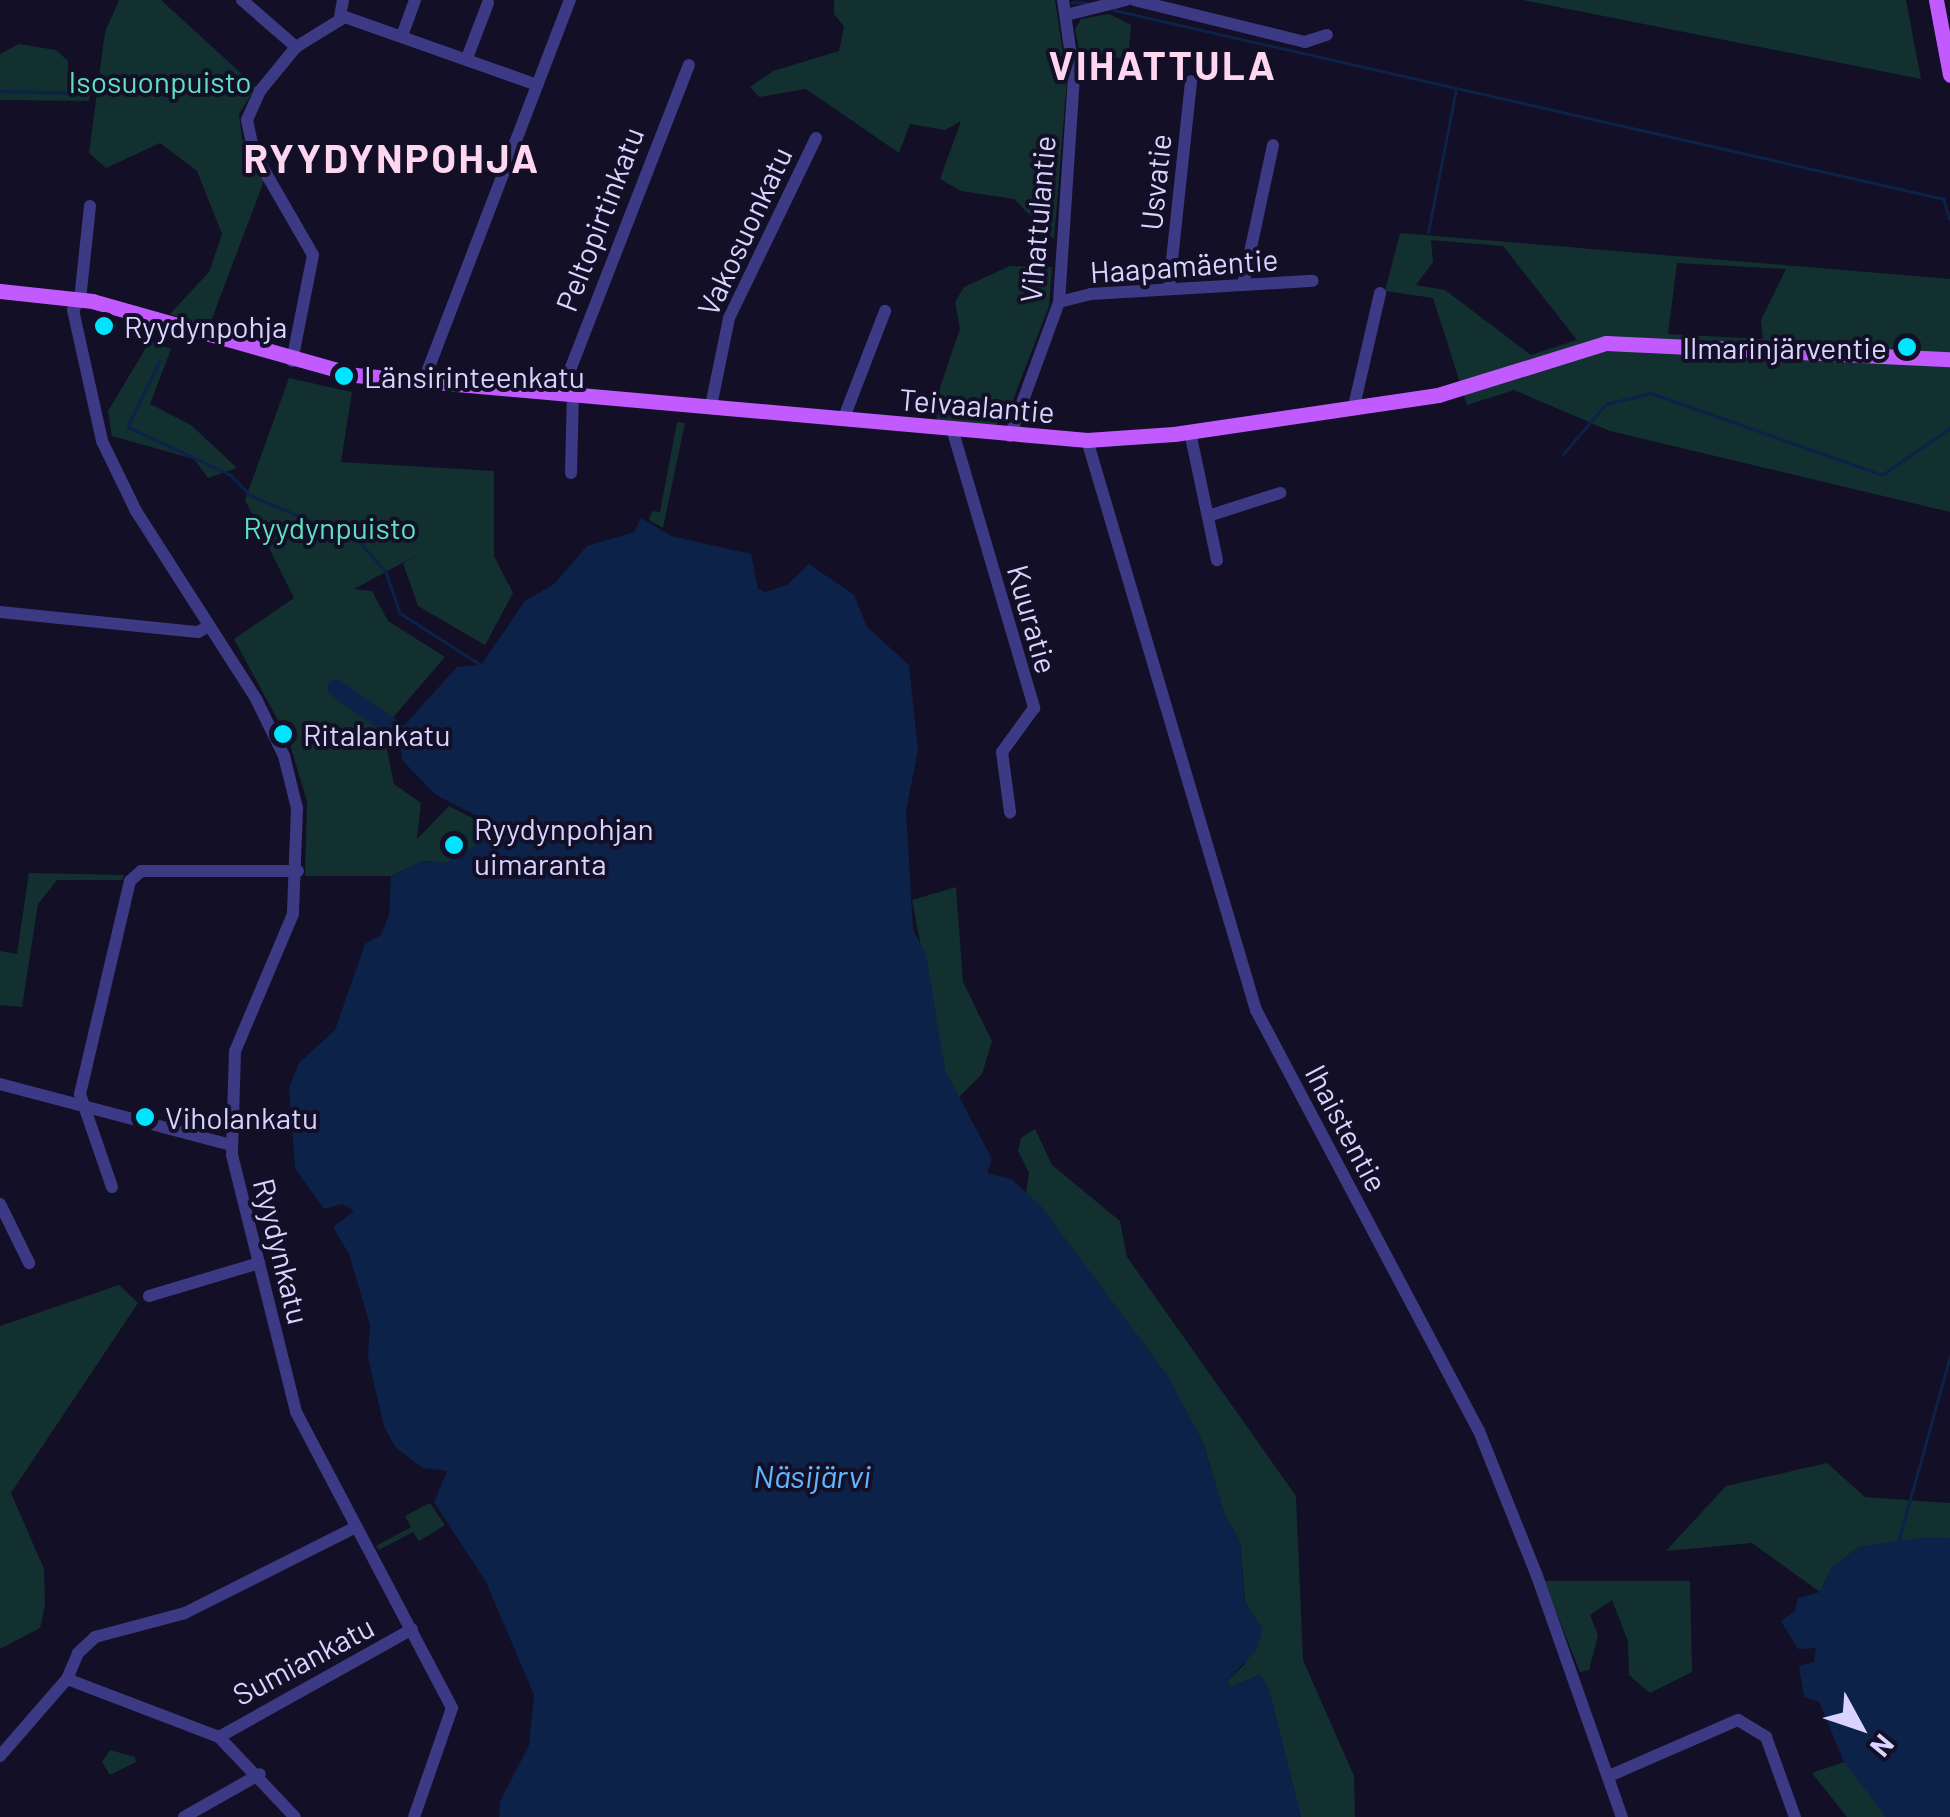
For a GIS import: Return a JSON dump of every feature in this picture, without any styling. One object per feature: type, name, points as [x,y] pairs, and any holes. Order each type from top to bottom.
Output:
[{"type":"main road","points":[[1936,0],[1950,75]]},
{"type":"main road","name":"Teivaalantie","points":[[0,291],[80,299],[292,362],[424,380],[953,432],[1087,440],[1190,432],[1450,392],[1606,342],[1950,359]]},
{"type":"street","points":[[242,0],[296,47]]},
{"type":"street","points":[[340,17],[342,0]]},
{"type":"street","points":[[403,33],[415,0]]},
{"type":"street","points":[[424,380],[570,0]]},
{"type":"street","name":"Vihattulantie","points":[[1010,436],[1059,302],[1074,77],[1063,0]]},
{"type":"street","points":[[1066,15],[1130,0],[1305,42],[1327,35]]},
{"type":"street","points":[[467,58],[488,4]]},
{"type":"street","points":[[292,362],[314,264],[312,246],[254,153],[246,120],[260,91],[296,47],[340,17],[403,33],[536,85]]},
{"type":"street","name":"Peltopirtinkatu","points":[[571,473],[567,393],[689,65]]},
{"type":"street","name":"Usvatie","points":[[1169,288],[1192,81]]},
{"type":"street","name":"Vakosuonkatu","points":[[710,406],[729,318],[816,138]]},
{"type":"street","points":[[1243,285],[1273,144]]},
{"type":"street","name":"Ryydynkatu","points":[[90,206],[75,326],[102,441],[136,511],[209,626],[284,756],[297,808],[298,870],[284,941],[239,1036],[232,1145],[296,1412],[452,1708],[414,1817]]},
{"type":"street","name":"Haapamäentie","points":[[1059,302],[1169,288],[1313,281]]},
{"type":"street","points":[[1354,406],[1380,293]]},
{"type":"street","points":[[843,420],[885,311]]},
{"type":"street","name":"Kuuratie","points":[[953,432],[1034,708],[1002,752],[1010,812]]},
{"type":"street","points":[[1190,432],[1217,560]]},
{"type":"street","name":"Ihaistentie","points":[[1087,440],[1256,1010],[1479,1431],[1622,1817]]},
{"type":"street","points":[[1208,516],[1280,493]]},
{"type":"street","points":[[0,612],[198,632],[209,626]]},
{"type":"street","points":[[112,1187],[80,1104],[133,876],[298,870]]},
{"type":"street","points":[[0,1084],[232,1145]]},
{"type":"street","points":[[0,1204],[29,1263]]},
{"type":"street","points":[[149,1296],[259,1263]]},
{"type":"street","points":[[0,1756],[67,1680],[78,1653],[94,1636],[185,1613],[356,1527]]},
{"type":"street","name":"Sumiankatu","points":[[218,1737],[412,1629]]},
{"type":"street","points":[[67,1680],[218,1737],[260,1774],[296,1817]]},
{"type":"street","points":[[1609,1776],[1738,1720],[1766,1736],[1795,1817]]},
{"type":"street","points":[[184,1817],[260,1774]]},
{"type":"green space","name":"Isosuonpuisto","points":[[119,0],[161,0],[256,87],[239,114],[242,138],[264,181],[208,329],[170,314],[209,272],[222,234],[197,171],[160,143],[106,168],[89,153],[105,32]]},
{"type":"green space","points":[[834,0],[1055,0],[1067,79],[1054,239],[1014,199],[961,191],[940,179],[961,121],[945,130],[910,124],[899,153],[806,89],[759,97],[750,87],[773,71],[839,51],[844,26],[834,14]]},
{"type":"green space","points":[[1523,0],[1906,0],[1921,79]]},
{"type":"green space","points":[[1109,14],[1131,25],[1128,60],[1079,50],[1075,29],[1081,19]]},
{"type":"green space","points":[[19,44],[56,50],[68,61],[69,82],[94,78],[89,101],[0,100],[0,54]]},
{"type":"green space","points":[[1400,233],[1950,279],[1950,512],[1610,431],[1514,390],[1467,405],[1433,298],[1385,291]],"holes":[[[1431,240],[1503,246],[1577,340],[1531,355],[1445,290],[1416,285],[1433,262]],[[1677,263],[1786,269],[1761,320],[1763,339],[1668,334]]]},
{"type":"green space","points":[[1010,266],[1052,267],[1049,306],[1008,413],[995,425],[936,424],[940,387],[960,329],[955,302],[964,287]]},
{"type":"green space","points":[[150,341],[171,349],[150,404],[191,425],[237,468],[208,478],[194,459],[112,436],[108,411]]},
{"type":"green space","name":"Ryydynpuisto","points":[[289,378],[352,392],[341,462],[494,471],[494,556],[513,593],[485,645],[418,606],[403,563],[447,539],[354,589],[372,591],[388,621],[445,657],[383,729],[394,784],[421,803],[417,839],[449,806],[476,820],[484,840],[447,863],[423,861],[391,876],[305,876],[307,802],[289,741],[234,639],[294,598],[245,500]]},
{"type":"green space","points":[[677,422],[685,423],[663,528],[649,520],[652,511],[660,512]]},
{"type":"green space","points":[[29,873],[124,875],[122,880],[57,880],[38,904],[22,1007],[0,1005],[0,951],[17,954]]},
{"type":"green space","points":[[956,887],[963,982],[992,1041],[982,1074],[957,1099],[945,1070],[912,900]]},
{"type":"green space","points":[[1035,1129],[1052,1165],[1120,1221],[1127,1257],[1296,1496],[1303,1660],[1354,1776],[1355,1817],[1301,1817],[1269,1690],[1260,1675],[1231,1687],[1227,1681],[1245,1664],[1253,1618],[1245,1601],[1240,1541],[1225,1516],[1203,1442],[1128,1325],[1026,1193],[1029,1173],[1018,1151],[1021,1138]]},
{"type":"green space","points":[[119,1285],[138,1303],[11,1493],[44,1569],[45,1605],[40,1628],[0,1649],[0,1326]]},
{"type":"green space","points":[[1827,1463],[1865,1497],[1950,1503],[1950,1538],[1859,1547],[1832,1567],[1820,1592],[1752,1543],[1666,1551],[1726,1486]]},
{"type":"green space","points":[[430,1503],[445,1525],[419,1541],[413,1532],[379,1550],[376,1546],[411,1527],[405,1516]]},
{"type":"green space","points":[[1544,1581],[1690,1581],[1692,1672],[1650,1693],[1629,1675],[1628,1641],[1612,1600],[1590,1615],[1598,1635],[1589,1670],[1580,1672]]},
{"type":"green space","points":[[110,1750],[135,1757],[136,1762],[110,1775],[102,1762]]},
{"type":"green space","points":[[1844,1762],[1873,1791],[1886,1817],[1847,1817],[1812,1773]]},
{"type":"water","name":"Näsijärvi","points":[[641,518],[671,536],[751,554],[758,589],[765,592],[787,585],[809,564],[854,595],[867,627],[909,665],[918,750],[906,811],[913,930],[926,954],[945,1070],[992,1159],[987,1173],[1011,1179],[1040,1205],[1168,1376],[1203,1442],[1225,1516],[1240,1541],[1245,1602],[1262,1628],[1258,1648],[1227,1681],[1231,1687],[1260,1675],[1269,1690],[1301,1817],[499,1817],[500,1802],[529,1745],[534,1695],[486,1582],[434,1502],[447,1471],[423,1468],[395,1447],[384,1426],[368,1358],[370,1325],[349,1254],[333,1227],[354,1211],[342,1204],[324,1209],[295,1168],[289,1088],[299,1063],[335,1030],[365,944],[381,935],[389,915],[391,876],[423,861],[447,863],[484,840],[479,817],[436,795],[402,760],[398,732],[457,667],[481,665],[525,601],[554,584],[587,546],[634,532]]},
{"type":"water","points":[[1926,1537],[1950,1538],[1950,1817],[1886,1817],[1844,1762],[1819,1702],[1804,1697],[1799,1666],[1814,1662],[1816,1648],[1798,1649],[1781,1621],[1795,1611],[1798,1598],[1820,1592],[1832,1567],[1859,1547]]},
{"type":"waterway","points":[[1072,2],[1086,3]]},
{"type":"waterway","points":[[1114,10],[1944,199],[1949,218]]},
{"type":"waterway","points":[[1428,233],[1456,89]]},
{"type":"waterway","points":[[0,91],[86,93]]},
{"type":"waterway","points":[[160,361],[128,427],[231,475],[250,495],[360,542],[386,572],[400,613],[481,665]]},
{"type":"waterway","points":[[1563,454],[1606,404],[1651,393],[1882,475],[1950,428]]},
{"type":"waterway","points":[[336,688],[398,732]]},
{"type":"waterway","points":[[1897,1546],[1950,1356]]},
{"type":"place","name":"Ryydynpohja","points":[[104,326]]},
{"type":"place","name":"Ilmarinjärventie","points":[[1907,347]]},
{"type":"place","name":"Länsirinteenkatu","points":[[344,376]]},
{"type":"place","name":"Ritalankatu","points":[[283,734]]},
{"type":"place","name":"Ryydynpohjan uimaranta","points":[[454,845]]},
{"type":"place","name":"Viholankatu","points":[[145,1117]]},
{"type":"district","name":"VIHATTULA","points":[[1163,64]]},
{"type":"district","name":"RYYDYNPOHJA","points":[[392,157]]}]
